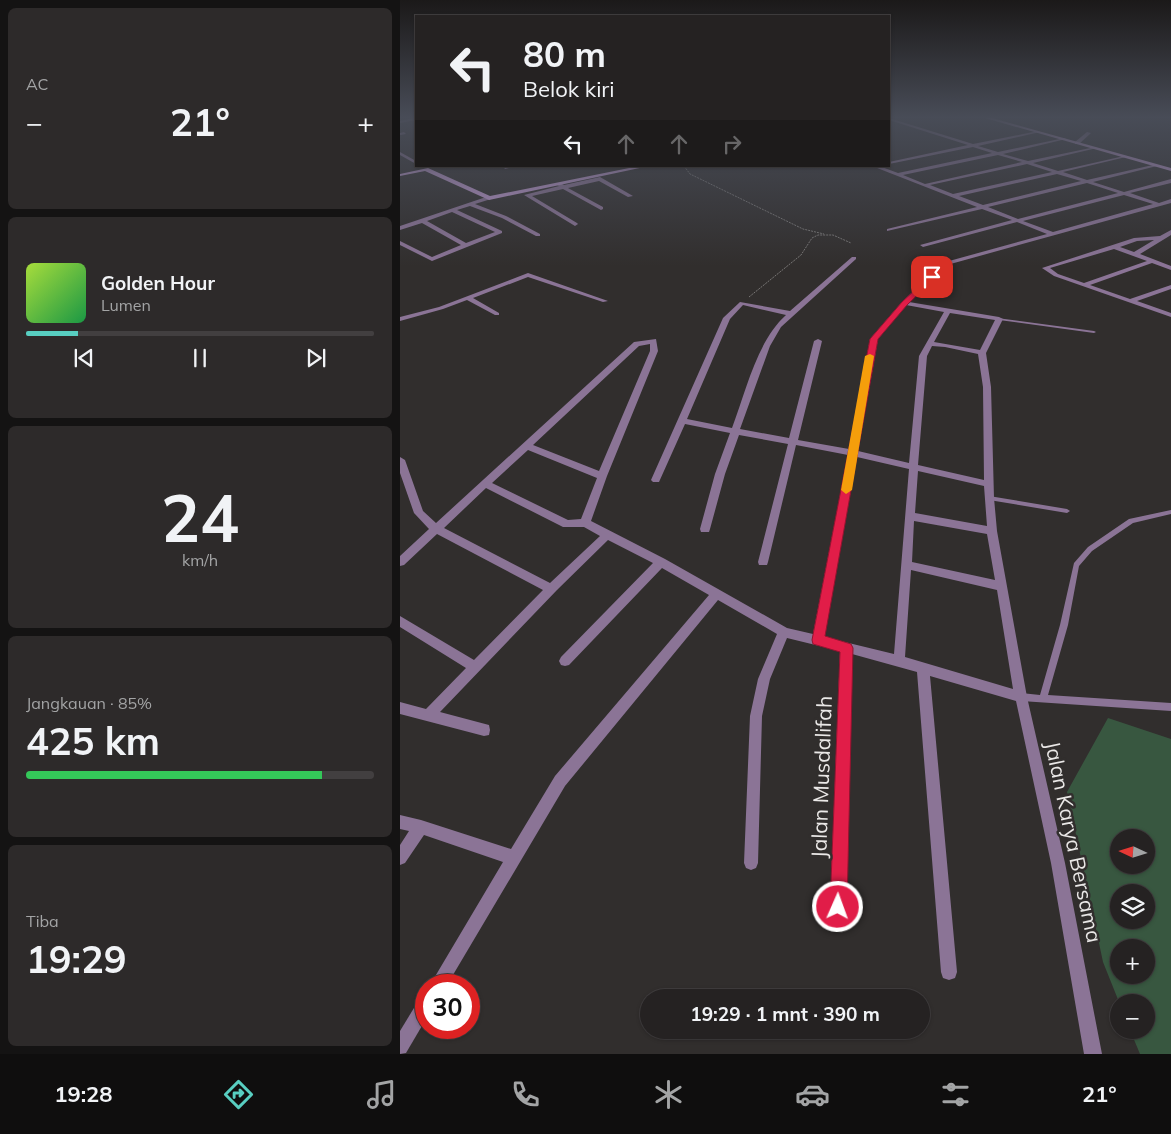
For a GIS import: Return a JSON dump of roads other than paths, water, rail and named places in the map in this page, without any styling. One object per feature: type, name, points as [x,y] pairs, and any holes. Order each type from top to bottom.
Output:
[{"type":"street","points":[[400,175],[423,167]]},
{"type":"street","points":[[424,167],[486,199],[504,217]]},
{"type":"street","points":[[400,228],[486,199],[642,167]]},
{"type":"street","points":[[877,167],[1054,234]]},
{"type":"street","points":[[897,175],[935,167]]},
{"type":"street","points":[[924,185],[1007,167]]},
{"type":"street","points":[[1040,167],[1159,204]]},
{"type":"street","points":[[952,196],[1081,167]]},
{"type":"street","points":[[889,230],[987,208],[1147,167]]},
{"type":"street","points":[[575,224],[527,194],[561,185],[602,179],[630,196]]},
{"type":"street","points":[[923,245],[1171,181]]},
{"type":"street","points":[[561,185],[601,208]]},
{"type":"street","points":[[818,640],[874,339],[904,303],[932,277],[932,267],[1171,201]]},
{"type":"street","points":[[472,205],[504,217],[538,235]]},
{"type":"street","points":[[454,211],[500,232]]},
{"type":"street","points":[[423,221],[467,246]]},
{"type":"street","points":[[400,242],[432,259],[518,225]]},
{"type":"street","points":[[1136,254],[1171,232]]},
{"type":"street","points":[[1161,238],[1136,239],[1045,268],[1048,272],[1171,315]]},
{"type":"street","points":[[1114,247],[1171,268]]},
{"type":"street","points":[[705,529],[735,432],[766,346],[778,326],[854,258]]},
{"type":"street","points":[[1083,285],[1153,261]]},
{"type":"street","points":[[400,319],[468,298],[528,274],[605,301]]},
{"type":"street","points":[[1130,302],[1171,287]]},
{"type":"street","points":[[468,298],[497,314]]},
{"type":"street","points":[[656,480],[727,318],[742,303],[792,314]]},
{"type":"street","points":[[904,303],[999,318],[982,353],[945,344],[929,344]]},
{"type":"street","points":[[899,661],[913,467],[924,356],[948,310]]},
{"type":"street","points":[[400,562],[637,344],[654,341],[654,351],[602,476],[585,523]]},
{"type":"street","points":[[763,562],[818,341]]},
{"type":"street","name":"Jalan Karya Bersama","points":[[982,353],[986,387],[988,484],[992,531],[1021,697],[1058,863],[1093,1054]]},
{"type":"street","points":[[681,421],[853,453],[988,484]]},
{"type":"street","points":[[527,446],[602,476]]},
{"type":"street","points":[[400,460],[419,512],[435,528],[551,589]]},
{"type":"street","points":[[484,483],[567,524],[585,523],[661,562],[784,632],[899,661],[923,670],[1021,697]]},
{"type":"street","points":[[910,516],[992,531]]},
{"type":"street","points":[[428,716],[551,589],[607,535]]},
{"type":"street","points":[[565,661],[661,562]]},
{"type":"street","points":[[906,565],[1001,586]]},
{"type":"street","points":[[445,974],[560,781],[717,594]]},
{"type":"street","points":[[400,622],[475,667]]},
{"type":"street","points":[[751,863],[756,716],[764,679],[784,632]]},
{"type":"street","name":"Jalan Musdalifah","points":[[838,907],[846,648]]},
{"type":"street","points":[[923,670],[949,972]]},
{"type":"street","points":[[400,708],[484,730]]},
{"type":"street","points":[[400,822],[421,827],[515,858]]},
{"type":"street","points":[[400,858],[421,827]]},
{"type":"street","points":[[400,1048],[415,1023]]},
{"type":"lane","points":[[999,318],[1094,332]]},
{"type":"lane","points":[[989,498],[1068,511]]},
{"type":"lane","points":[[1043,698],[1064,625],[1076,565],[1090,549],[1132,521],[1171,512]]},
{"type":"lane","points":[[1021,697],[1171,707]]}]
